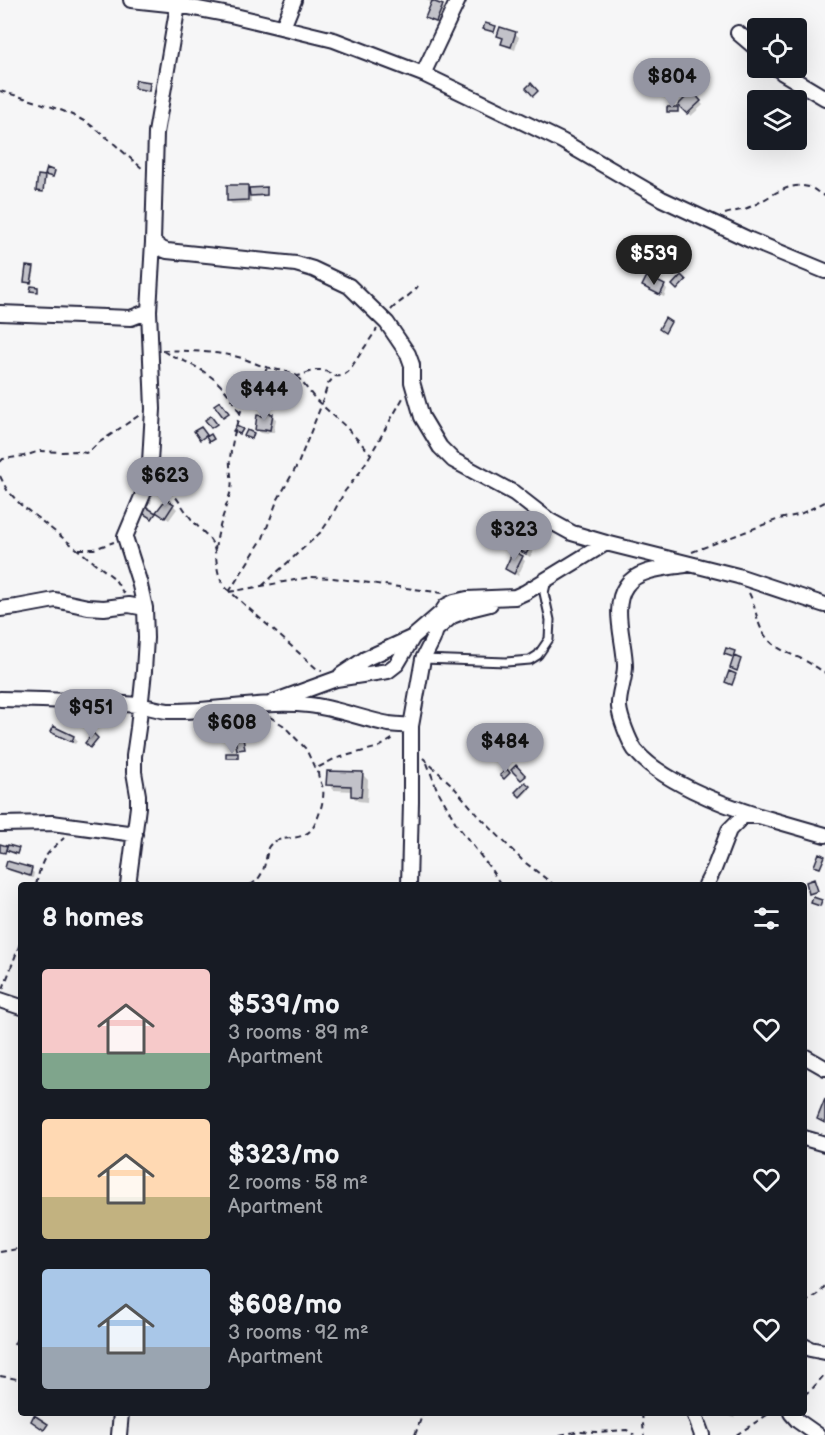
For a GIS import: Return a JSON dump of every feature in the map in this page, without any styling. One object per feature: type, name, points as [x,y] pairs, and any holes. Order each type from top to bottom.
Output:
[{"type":"street","points":[[131,0],[178,5],[284,27],[334,40],[423,74],[562,141],[662,199],[750,240],[825,271]]},
{"type":"street","points":[[284,27],[294,0]]},
{"type":"street","points":[[423,74],[459,0]]},
{"type":"street","points":[[128,882],[138,795],[134,756],[146,638],[145,608],[139,581],[124,537],[149,480],[156,346],[149,311],[156,133],[178,5]]},
{"type":"street","points":[[738,33],[747,41]]},
{"type":"street","points":[[791,78],[825,98]]},
{"type":"street","points":[[153,242],[167,251],[296,264],[313,269],[349,286],[383,320],[408,354],[412,364],[412,382],[422,417],[440,447],[453,460],[514,493],[550,521],[572,533],[606,543],[691,558],[825,605]]},
{"type":"street","points":[[0,313],[131,318],[149,311]]},
{"type":"street","points":[[437,629],[452,616],[526,592],[606,543]]},
{"type":"street","points":[[691,558],[641,573],[625,586],[621,598],[620,617],[625,675],[619,710],[633,747],[644,759],[674,780],[724,804],[825,835]]},
{"type":"street","points":[[267,709],[336,679],[365,659],[413,637],[446,606],[454,602],[467,599],[515,597]]},
{"type":"street","points":[[0,609],[55,600],[88,607],[129,605],[145,608]]},
{"type":"street","points":[[409,882],[411,726],[423,659],[442,612]]},
{"type":"street","points":[[336,679],[388,671],[397,664],[413,637]]},
{"type":"street","points":[[0,699],[140,705],[169,711],[267,709],[310,705],[389,724],[411,726]]},
{"type":"street","points":[[389,724],[411,746]]},
{"type":"street","points":[[708,882],[729,830],[743,816],[759,816]]},
{"type":"street","points":[[0,824],[42,823],[135,834]]},
{"type":"street","points":[[0,999],[18,1006]]},
{"type":"street","points":[[807,1058],[825,1068]]},
{"type":"street","points":[[807,1139],[825,1144]]},
{"type":"street","points":[[807,1348],[825,1352]]},
{"type":"street","points":[[119,1435],[121,1416]]},
{"type":"street","points":[[694,1416],[702,1435]]},
{"type":"street","points":[[794,1416],[818,1435]]},
{"type":"lane","points":[[423,659],[506,662],[530,660],[538,655],[549,639],[550,620],[544,593],[548,578]]},
{"type":"path","points":[[0,91],[37,102],[91,125],[155,180]]},
{"type":"path","points":[[707,220],[751,207],[782,189],[809,187],[825,196]]},
{"type":"path","points":[[297,376],[318,370],[334,376],[344,376],[383,320],[418,286]]},
{"type":"path","points":[[156,346],[235,356],[268,368],[286,370],[297,376],[321,406],[345,426],[370,454]]},
{"type":"path","points":[[156,346],[168,355],[210,376],[230,394],[240,414]]},
{"type":"path","points":[[215,549],[231,489],[230,459],[237,424],[251,389],[260,374],[268,368]]},
{"type":"path","points":[[229,592],[263,538],[277,501],[298,464],[328,384],[334,376]]},
{"type":"path","points":[[262,586],[321,532],[345,491],[360,472],[412,382]]},
{"type":"path","points":[[0,462],[3,459],[40,451],[86,453],[133,419],[153,409]]},
{"type":"path","points":[[0,476],[7,490],[21,505],[114,578],[120,585],[129,605]]},
{"type":"path","points":[[149,480],[167,487],[194,522],[206,533],[215,549],[219,579],[229,592],[317,669],[336,679]]},
{"type":"path","points":[[691,558],[779,519],[798,515],[825,502]]},
{"type":"path","points":[[79,549],[94,549],[124,537]]},
{"type":"path","points":[[738,576],[751,596],[764,634],[774,646],[825,673]]},
{"type":"path","points":[[229,592],[311,577],[445,594]]},
{"type":"path","points":[[254,882],[262,874],[270,845],[277,841],[304,835],[314,825],[319,816],[323,792],[306,749],[267,709]]},
{"type":"path","points":[[317,773],[321,765],[334,759],[379,747],[399,735]]},
{"type":"path","points":[[411,746],[453,785],[477,814],[522,860],[550,882]]},
{"type":"path","points":[[426,760],[436,787],[457,825],[499,882]]},
{"type":"path","points":[[37,882],[43,858],[76,827]]},
{"type":"path","points":[[0,999],[18,949]]},
{"type":"path","points":[[0,1252],[18,1249]]},
{"type":"path","points":[[807,1301],[825,1286]]},
{"type":"path","points":[[807,1393],[825,1374]]},
{"type":"path","points":[[0,1376],[18,1379]]},
{"type":"path","points":[[415,1435],[422,1416]]},
{"type":"path","points":[[642,1416],[644,1435]]},
{"type":"path","points":[[736,1435],[765,1416]]},
{"type":"path","points":[[560,1435],[580,1431],[627,1430],[634,1435]]},
{"type":"building","points":[[432,1],[443,5],[436,22],[425,18]]},
{"type":"building","points":[[485,23],[496,26],[494,32],[483,29]]},
{"type":"building","points":[[500,27],[516,32],[511,47],[501,44],[503,38],[497,36]]},
{"type":"building","points":[[690,70],[700,84],[691,91],[681,77]]},
{"type":"building","points":[[136,80],[150,82],[149,91],[134,88]]},
{"type":"building","points":[[531,83],[538,91],[533,96],[526,88]]},
{"type":"building","points":[[692,91],[701,101],[687,114],[678,105]]},
{"type":"building","points":[[667,107],[678,107],[678,112],[667,112]]},
{"type":"building","points":[[47,168],[55,171],[53,177],[45,175]]},
{"type":"building","points":[[38,175],[45,176],[43,192],[36,191]]},
{"type":"building","points":[[227,185],[248,185],[248,200],[227,201]]},
{"type":"building","points":[[267,187],[267,195],[250,196],[249,188]]},
{"type":"building","points":[[671,244],[687,254],[679,267],[663,257]]},
{"type":"building","points":[[26,266],[34,267],[31,283],[24,282]]},
{"type":"building","points":[[681,275],[686,280],[677,290],[672,285]]},
{"type":"building","points":[[647,276],[665,285],[660,295],[642,286]]},
{"type":"building","points":[[31,286],[38,287],[38,292],[30,291]]},
{"type":"building","points":[[665,318],[671,322],[665,333],[659,329]]},
{"type":"building","points":[[220,401],[229,413],[223,417],[214,405]]},
{"type":"building","points":[[263,413],[273,414],[270,430],[255,430],[257,415],[263,416]]},
{"type":"building","points":[[211,416],[217,424],[211,428],[205,420]]},
{"type":"building","points":[[236,426],[243,429],[240,434],[233,431]]},
{"type":"building","points":[[201,427],[207,435],[200,440],[194,431]]},
{"type":"building","points":[[247,430],[254,433],[252,439],[244,436]]},
{"type":"building","points":[[211,434],[214,439],[209,442],[206,437]]},
{"type":"building","points":[[166,499],[174,504],[165,518],[156,512]]},
{"type":"building","points":[[143,505],[156,513],[152,519],[139,511]]},
{"type":"building","points":[[523,531],[536,538],[526,554],[513,547]]},
{"type":"building","points":[[513,551],[523,556],[514,574],[505,569]]},
{"type":"building","points":[[726,648],[735,651],[733,657],[724,654]]},
{"type":"building","points":[[734,656],[741,659],[737,671],[730,668]]},
{"type":"building","points":[[729,671],[736,674],[732,685],[725,682]]},
{"type":"building","points":[[53,726],[74,736],[72,742],[50,732]]},
{"type":"building","points":[[93,733],[98,738],[90,748],[85,743]]},
{"type":"building","points":[[242,733],[245,749],[237,750],[234,734]]},
{"type":"building","points":[[226,753],[238,753],[238,758],[226,758]]},
{"type":"building","points":[[516,765],[526,776],[521,780],[511,770]]},
{"type":"building","points":[[507,769],[510,773],[504,779],[500,775]]},
{"type":"building","points":[[327,771],[363,772],[361,797],[351,796],[351,786],[326,785]]},
{"type":"building","points":[[525,782],[530,786],[520,797],[515,792]]},
{"type":"building","points":[[0,844],[7,846],[5,853],[0,852]]},
{"type":"building","points":[[8,845],[19,848],[17,854],[6,850]]},
{"type":"building","points":[[819,853],[825,856],[820,868],[814,866]]},
{"type":"building","points":[[7,861],[32,868],[30,876],[5,868]]},
{"type":"building","points":[[814,879],[818,891],[809,894],[806,882]]},
{"type":"building","points":[[813,897],[822,900],[820,906],[811,903]]},
{"type":"building","points":[[825,1099],[825,1123],[817,1119]]},
{"type":"building","points":[[36,1416],[48,1424],[44,1430],[31,1421]]}]
